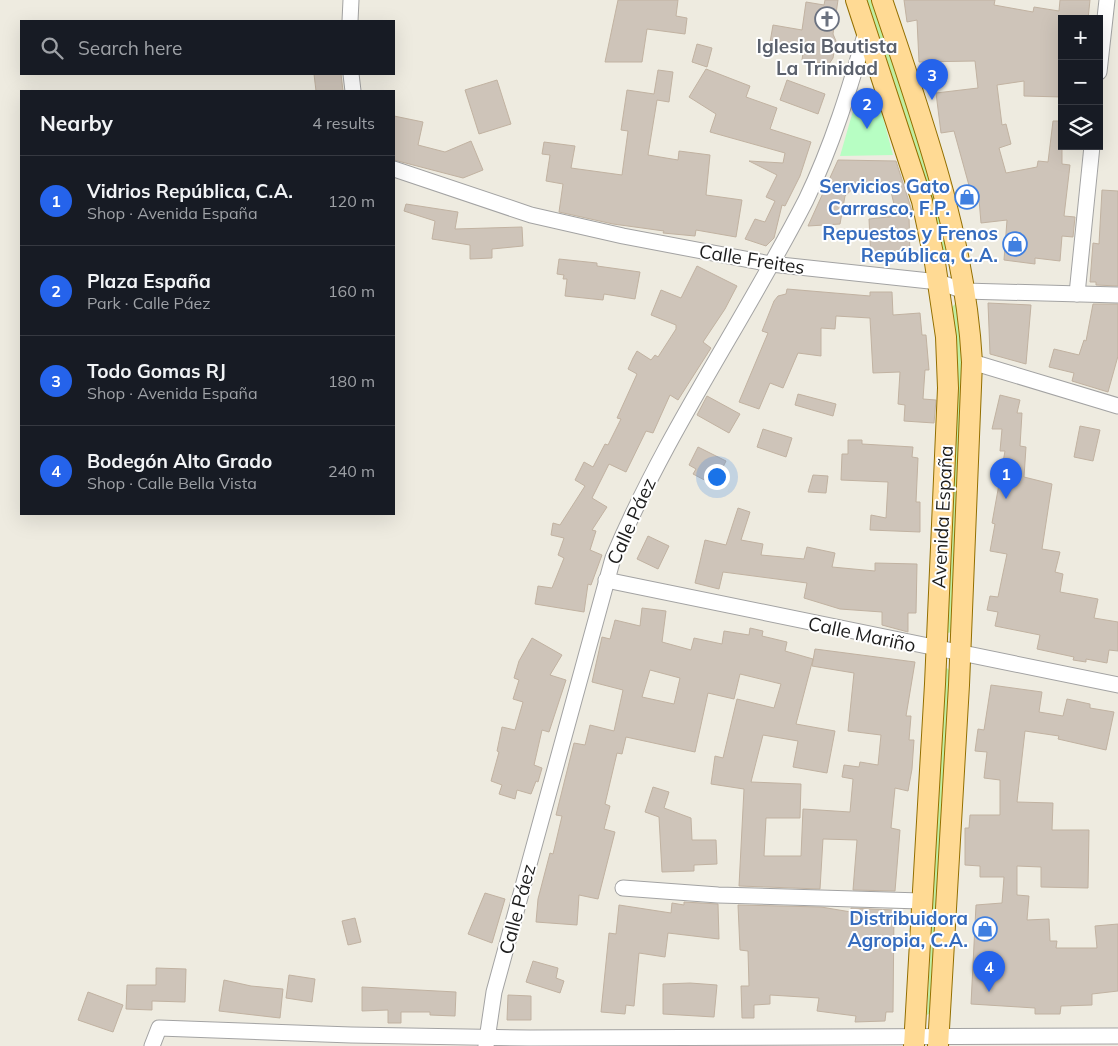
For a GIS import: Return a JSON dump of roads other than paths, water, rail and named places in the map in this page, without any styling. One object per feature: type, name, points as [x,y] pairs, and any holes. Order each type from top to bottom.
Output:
[{"type":"main road","name":"Avenida España","points":[[856,0],[922,201],[938,282],[946,337],[948,388],[936,650],[914,1041]]},
{"type":"main road","name":"Avenida España","points":[[882,0],[937,168],[959,258],[972,362],[960,654],[938,1041]]},
{"type":"street","points":[[350,20],[351,0]]},
{"type":"street","points":[[1100,60],[1107,0]]},
{"type":"street","name":"Calle Páez","points":[[487,1042],[494,992],[606,580],[626,526],[676,428],[789,235],[820,171],[852,82],[866,30]]},
{"type":"street","points":[[351,75],[353,90]]},
{"type":"street","points":[[1077,294],[1092,150]]},
{"type":"street","name":"Calle Freites","points":[[395,169],[531,215],[623,236],[771,264],[938,282],[964,291],[1118,295]]},
{"type":"street","points":[[972,362],[1118,406]]},
{"type":"street","name":"Calle Mariño","points":[[606,580],[936,650],[1118,686]]},
{"type":"street","points":[[623,888],[709,894],[921,901]]},
{"type":"street","points":[[152,1046],[159,1028],[487,1042],[938,1041],[1118,1036]]},
{"type":"place","name":"Iglesia Bautista La Trinidad","points":[[827,19]]},
{"type":"place","name":"Todo Gomas RJ","points":[[932,100]]},
{"type":"place","name":"Plaza España","points":[[867,129]]},
{"type":"place","name":"Servicios Gato Carrasco, F.P.","points":[[967,197]]},
{"type":"place","name":"Repuestos y Frenos República, C.A.","points":[[1015,244]]},
{"type":"place","name":"Vidrios República, C.A.","points":[[1006,499]]},
{"type":"place","name":"Distribuidora Agropia, C.A.","points":[[985,929]]},
{"type":"place","name":"Bodegón Alto Grado","points":[[989,992]]}]
